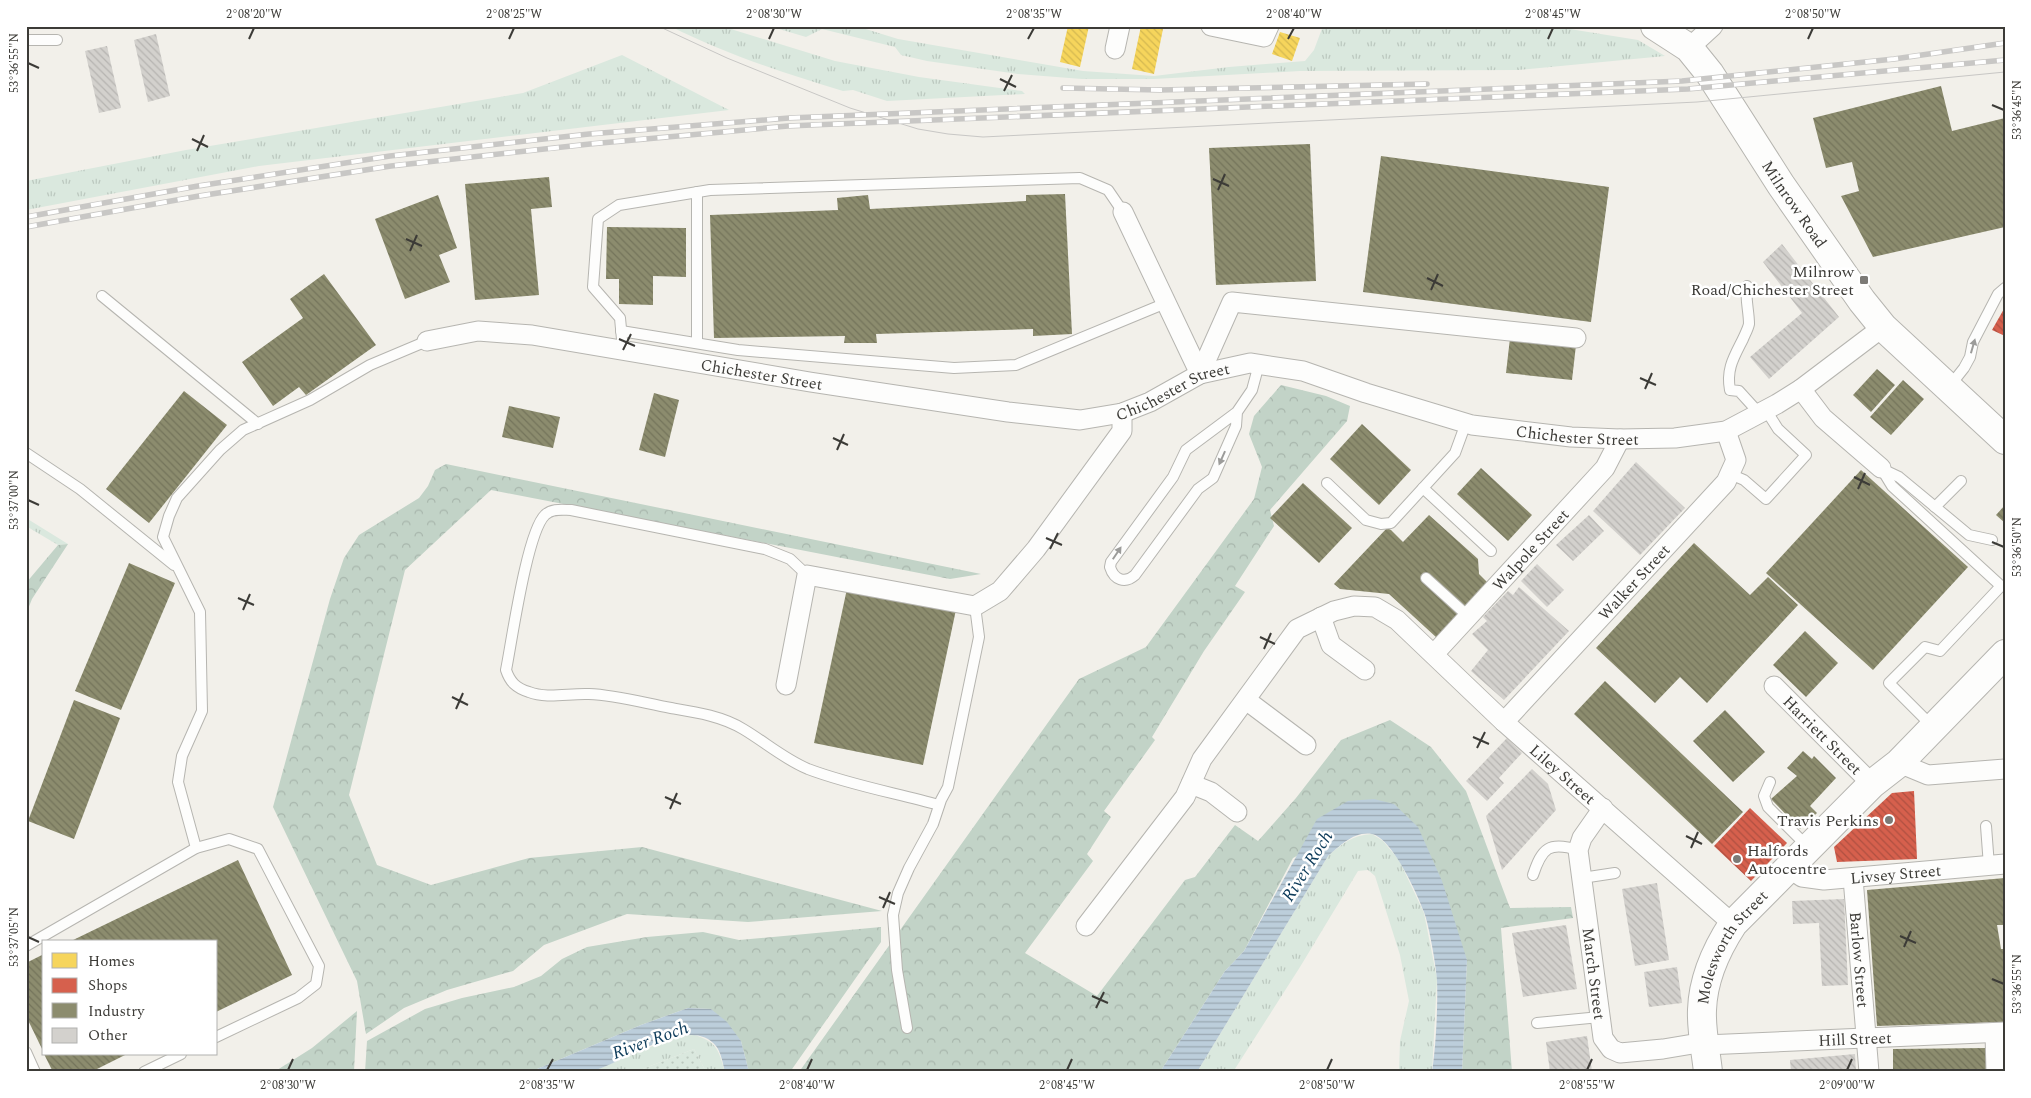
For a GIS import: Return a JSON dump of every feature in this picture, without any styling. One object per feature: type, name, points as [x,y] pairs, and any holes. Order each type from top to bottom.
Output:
[{"type":"main road","name":"Milnrow Road","points":[[1655,26],[1689,48],[1710,74],[1822,246],[1883,327],[2005,440]]},
{"type":"main road","name":"Molesworth Street","points":[[1706,1053],[1702,1010],[1705,982],[1718,947],[1733,924],[1872,784],[1899,763],[2005,654]]},
{"type":"street","points":[[1115,49],[1120,26]]},
{"type":"street","points":[[1211,26],[1264,37],[1268,26]]},
{"type":"street","points":[[1689,48],[1713,26]]},
{"type":"street","points":[[1124,212],[1200,374]]},
{"type":"street","points":[[1200,374],[1232,302],[1576,338]]},
{"type":"street","name":"Chichester Street","points":[[427,341],[478,331],[532,335],[810,382],[1008,412],[1080,420],[1122,413],[1150,402],[1200,374],[1250,363],[1303,371],[1366,393],[1466,423],[1571,437],[1620,439],[1675,438],[1726,431],[1801,389],[1883,327]]},
{"type":"street","points":[[1801,389],[1824,418],[1881,468]]},
{"type":"street","points":[[786,685],[807,575],[974,606],[1000,592],[1036,550],[1122,431],[1122,413]]},
{"type":"street","points":[[1726,431],[1736,460],[1730,474]]},
{"type":"street","name":"Walpole Street","points":[[1434,654],[1605,468],[1620,439]]},
{"type":"street","name":"Walker Street","points":[[1504,722],[1726,482],[1730,474]]},
{"type":"street","name":"Liley Street","points":[[1086,926],[1186,797],[1202,759],[1297,629],[1334,611],[1354,606],[1375,606],[1397,620],[1504,722],[1733,924]]},
{"type":"street","points":[[1321,617],[1332,645],[1365,670]]},
{"type":"street","name":"Harriett Street","points":[[1774,686],[1872,784]]},
{"type":"street","points":[[1246,700],[1306,745]]},
{"type":"street","points":[[1899,763],[1928,775],[2005,769]]},
{"type":"street","points":[[1191,784],[1211,792],[1237,812]]},
{"type":"street","points":[[1578,850],[1582,838],[1603,808]]},
{"type":"street","name":"March Street","points":[[1578,850],[1603,1038],[1611,1049],[1620,1053],[1663,1049],[1706,1053]]},
{"type":"street","name":"Livsey Street","points":[[1789,868],[1802,877],[1824,880],[1997,865]]},
{"type":"street","name":"Barlow Street","points":[[1853,878],[1869,1072]]},
{"type":"street","points":[[1996,1072],[2000,1032]]},
{"type":"street","name":"Hill Street","points":[[1706,1053],[1867,1039],[2000,1032]]},
{"type":"lane","points":[[26,40],[57,40]]},
{"type":"lane","points":[[624,350],[620,318],[593,287],[598,219],[619,205],[710,190],[1080,178],[1108,190],[1124,212]]},
{"type":"lane","points":[[697,192],[697,343]]},
{"type":"lane","points":[[1730,474],[1744,480],[1766,499],[1806,455],[1739,390],[1730,390],[1728,380],[1730,364],[1749,326],[1746,286]]},
{"type":"lane","points":[[1949,388],[1964,368],[1970,356],[1973,342],[1998,294],[2005,288]]},
{"type":"lane","points":[[102,296],[258,424]]},
{"type":"lane","points":[[621,331],[738,350],[954,368],[1016,365],[1166,303]]},
{"type":"lane","points":[[196,848],[178,782],[182,756],[202,711],[200,612],[163,536],[169,516],[178,498],[220,450],[243,430],[310,400],[370,365],[427,341]]},
{"type":"lane","points":[[1237,412],[1236,426],[1213,478],[1198,489],[1130,580],[1124,581],[1115,576],[1110,567],[1111,562],[1173,477],[1186,450],[1237,412],[1252,390],[1259,364]]},
{"type":"lane","points":[[1327,483],[1366,520],[1381,524],[1391,523],[1455,453],[1466,423]]},
{"type":"lane","points":[[26,453],[80,489],[179,569]]},
{"type":"lane","points":[[1881,468],[1899,477],[1969,535],[1992,540]]},
{"type":"lane","points":[[1881,468],[1892,486],[2001,586],[1940,651],[1925,647],[1888,683],[1933,728]]},
{"type":"lane","points":[[1935,507],[1961,481]]},
{"type":"lane","points":[[1423,488],[1491,551]]},
{"type":"lane","points":[[807,575],[790,559],[765,549],[571,510],[556,510],[546,514],[536,529],[506,670],[510,681],[520,689],[531,693],[548,695],[591,694],[695,712],[724,720],[743,729],[785,757],[806,768],[836,779],[939,805]]},
{"type":"lane","points":[[1426,578],[1468,617]]},
{"type":"lane","points":[[907,1028],[897,970],[893,915],[898,893],[909,868],[934,824],[939,805],[948,787],[979,637],[974,606]]},
{"type":"lane","points":[[1770,782],[1764,796],[1768,807],[1809,848]]},
{"type":"lane","points":[[1986,826],[1997,865]]},
{"type":"lane","points":[[26,946],[196,848],[229,840],[258,849],[319,966],[316,984],[298,998],[218,1036]]},
{"type":"lane","points":[[1533,875],[1539,856],[1551,848],[1565,846],[1578,850]]},
{"type":"lane","points":[[1582,878],[1615,874]]},
{"type":"lane","points":[[1537,1024],[1600,1017]]},
{"type":"lane","points":[[26,1052],[35,1072]]},
{"type":"lane","points":[[144,1072],[176,1056]]},
{"type":"green space","points":[[670,26],[721,26],[835,61],[919,77],[1022,91],[1025,94],[887,101],[853,90],[843,91],[777,70],[733,54]]},
{"type":"green space","points":[[769,26],[856,26],[898,39],[1083,71],[1154,76],[1229,67],[1305,61],[1314,50],[1323,26],[1551,26],[1638,40],[1665,56],[1518,70],[1300,71],[1154,79],[1082,79],[1018,74],[927,61],[901,55],[895,47],[822,29],[806,37]]},
{"type":"green space","points":[[622,55],[729,110],[259,166],[26,210],[26,181],[186,150],[523,93]]},
{"type":"green space","points":[[1281,385],[1326,396],[1350,406],[1347,421],[1270,510],[1274,526],[1235,586],[1245,592],[1204,651],[1152,737],[1155,740],[1104,811],[1111,817],[1087,854],[1093,861],[1025,953],[1097,996],[1185,880],[1195,877],[1235,825],[1258,841],[1296,798],[1341,740],[1390,720],[1431,747],[1466,791],[1510,908],[1571,907],[1573,918],[1501,928],[1512,1072],[1462,1072],[1467,960],[1394,804],[1293,858],[1244,951],[1225,971],[1160,1072],[799,1072],[1079,679],[1146,647],[1254,499],[1262,467],[1249,434],[1254,416]]},
{"type":"green space","points":[[446,464],[981,574],[950,579],[491,490],[405,570],[349,795],[377,865],[431,885],[529,858],[642,847],[882,911],[748,922],[627,914],[544,945],[513,971],[447,990],[404,1008],[366,1034],[357,981],[273,807],[330,599],[344,558],[359,535],[419,498],[428,486],[435,470]]},
{"type":"green space","points":[[26,518],[68,544],[58,545],[26,526]]},
{"type":"green space","points":[[68,544],[32,599],[26,614],[26,583],[58,545]]},
{"type":"green space","points":[[1372,834],[1383,841],[1399,860],[1424,913],[1437,979],[1432,1072],[1399,1072],[1400,1041],[1409,1001],[1400,955],[1375,876],[1368,870],[1358,871],[1233,1072],[1197,1072],[1328,856],[1349,840]]},
{"type":"green space","points":[[881,927],[881,942],[790,1072],[749,1072],[741,1041],[711,1009],[688,1008],[641,1025],[530,1072],[365,1072],[367,1041],[425,1009],[462,998],[514,987],[541,976],[562,959],[587,947],[647,937],[703,932],[739,940]]},
{"type":"green space","points":[[357,1011],[354,1072],[274,1072],[312,1048]]},
{"type":"green space","points":[[692,1034],[712,1043],[718,1052],[725,1072],[706,1072],[694,1049],[635,1072],[591,1072],[670,1039]]},
{"type":"green space","points":[[694,1049],[706,1072],[635,1072]]},
{"type":"water","name":"River Roch","points":[[1374,799],[1394,804],[1418,827],[1442,881],[1467,960],[1462,1072],[1432,1072],[1435,1050],[1437,980],[1426,918],[1410,880],[1388,845],[1372,834],[1365,834],[1353,837],[1328,856],[1197,1072],[1160,1072],[1225,971],[1244,951],[1317,819],[1348,801]]},
{"type":"water","name":"River Roch","points":[[688,1008],[711,1009],[727,1022],[741,1041],[749,1072],[725,1072],[721,1055],[716,1046],[704,1037],[690,1035],[656,1044],[592,1071],[570,1073],[530,1072],[641,1025]]},
{"type":"building: Homes","points":[[1068,26],[1089,26],[1080,67],[1060,62]]},
{"type":"building: Homes","points":[[1141,26],[1163,29],[1154,74],[1132,69]]},
{"type":"building: Homes","points":[[1280,32],[1300,38],[1292,61],[1272,54]]},
{"type":"building: Shops","points":[[2005,307],[2005,336],[1992,330]]},
{"type":"building: Shops","name":"Travis Perkins","points":[[1914,791],[1917,859],[1837,862],[1834,847],[1892,793]]},
{"type":"building: Shops","points":[[1750,808],[1787,843],[1751,881],[1714,846]]},
{"type":"building: Industry","points":[[1941,86],[1952,131],[2005,118],[2005,227],[1873,257],[1841,196],[1859,191],[1852,162],[1826,168],[1813,118]]},
{"type":"building: Industry","points":[[1310,144],[1316,281],[1216,285],[1209,148]]},
{"type":"building: Industry","points":[[1381,156],[1609,187],[1591,322],[1363,292]]},
{"type":"building: Industry","points":[[549,177],[552,207],[531,209],[539,295],[475,300],[465,184]]},
{"type":"building: Industry","points":[[1065,194],[1072,334],[1033,336],[1033,329],[876,334],[877,343],[844,343],[845,336],[714,338],[710,215],[838,210],[837,198],[868,195],[870,209],[1026,201],[1026,195]]},
{"type":"building: Industry","points":[[438,195],[457,248],[439,255],[450,282],[405,299],[375,219]]},
{"type":"building: Industry","points":[[607,227],[686,228],[686,277],[653,276],[653,305],[619,304],[619,279],[606,279]]},
{"type":"building: Industry","points":[[324,274],[376,345],[306,395],[299,387],[273,406],[242,362],[303,318],[290,299]]},
{"type":"building: Industry","points":[[1510,338],[1576,345],[1572,380],[1506,373]]},
{"type":"building: Industry","points":[[1877,369],[1895,385],[1871,412],[1853,395]]},
{"type":"building: Industry","points":[[1903,380],[1924,399],[1891,435],[1870,417]]},
{"type":"building: Industry","points":[[184,391],[227,425],[149,523],[106,489]]},
{"type":"building: Industry","points":[[654,393],[679,400],[665,457],[639,450]]},
{"type":"building: Industry","points":[[509,406],[560,417],[553,448],[502,437]]},
{"type":"building: Industry","points":[[1362,424],[1411,470],[1379,505],[1330,459]]},
{"type":"building: Industry","points":[[1481,468],[1532,515],[1508,541],[1457,494]]},
{"type":"building: Industry","points":[[1861,470],[1968,567],[1873,670],[1766,573]]},
{"type":"building: Industry","points":[[1303,483],[1352,528],[1319,563],[1270,518]]},
{"type":"building: Industry","points":[[2005,505],[2005,523],[1996,515]]},
{"type":"building: Industry","points":[[1429,515],[1478,559],[1479,574],[1487,582],[1437,638],[1389,594],[1340,589],[1334,584],[1387,528],[1403,542]]},
{"type":"building: Industry","points":[[1694,543],[1750,595],[1768,577],[1798,605],[1707,703],[1680,677],[1655,703],[1596,648]]},
{"type":"building: Industry","points":[[129,563],[175,583],[121,710],[75,691]]},
{"type":"building: Industry","points":[[848,584],[957,605],[923,765],[814,743]]},
{"type":"building: Industry","points":[[1805,631],[1838,663],[1806,697],[1773,665]]},
{"type":"building: Industry","points":[[1605,681],[1743,812],[1712,844],[1574,714]]},
{"type":"building: Industry","points":[[74,700],[120,718],[74,839],[28,821]]},
{"type":"building: Industry","points":[[1725,710],[1765,752],[1733,782],[1693,741]]},
{"type":"building: Industry","points":[[1803,751],[1812,759],[1814,756],[1836,778],[1810,806],[1817,813],[1800,829],[1771,799],[1797,776],[1787,768]]},
{"type":"building: Industry","points":[[238,860],[292,975],[218,1011],[218,940],[73,940]]},
{"type":"building: Industry","points":[[2005,878],[2005,925],[1997,925],[2001,949],[2005,949],[2005,1022],[1877,1026],[1867,890]]},
{"type":"building: Industry","points":[[42,955],[42,1049],[26,1016],[26,963]]},
{"type":"building: Industry","points":[[1987,1048],[1987,1072],[1893,1072],[1893,1049]]},
{"type":"building: Industry","points":[[45,1056],[123,1056],[91,1072],[53,1072]]},
{"type":"building: Other","points":[[156,34],[170,96],[148,102],[134,40]]},
{"type":"building: Other","points":[[107,46],[121,108],[99,113],[85,51]]},
{"type":"building: Other","points":[[1782,244],[1839,317],[1769,379],[1750,357],[1802,313],[1763,262]]},
{"type":"building: Other","points":[[1636,462],[1685,508],[1640,555],[1593,511]]},
{"type":"building: Other","points":[[1589,515],[1604,531],[1573,561],[1556,545]]},
{"type":"building: Other","points":[[1537,564],[1564,590],[1547,607],[1521,581]]},
{"type":"building: Other","points":[[1519,587],[1569,631],[1504,700],[1471,671],[1488,650],[1472,634],[1487,621],[1483,617],[1508,591],[1513,595]]},
{"type":"building: Other","points":[[1507,738],[1522,753],[1499,778],[1504,783],[1487,801],[1466,781]]},
{"type":"building: Other","points":[[1532,769],[1548,784],[1556,810],[1502,870],[1486,816]]},
{"type":"building: Other","points":[[1657,883],[1669,960],[1635,966],[1622,889]]},
{"type":"building: Other","points":[[1844,899],[1848,985],[1822,986],[1819,923],[1793,924],[1792,901]]},
{"type":"building: Other","points":[[1566,925],[1577,989],[1523,997],[1512,933]]},
{"type":"building: Other","points":[[1677,967],[1682,1003],[1649,1007],[1644,972]]},
{"type":"building: Other","points":[[1587,1036],[1592,1072],[1550,1072],[1546,1042]]},
{"type":"building: Other","points":[[1855,1054],[1856,1072],[1791,1072],[1790,1060]]},
{"type":"tram line","points":[[658,26],[727,58],[850,108],[918,129],[983,137],[1697,102],[2005,72]]},
{"type":"railway","points":[[26,217],[198,186],[390,156],[589,134],[789,118],[1682,81],[1894,59],[2005,43]]},
{"type":"railway","points":[[26,227],[199,196],[391,166],[590,144],[788,126],[1688,89],[2005,60]]},
{"type":"railway","points":[[1063,88],[1160,90],[1427,84]]},
{"type":"place","name":"Milnrow Road/Chichester Street","points":[[1864,280]]},
{"type":"place","name":"Travis Perkins","points":[[1889,820]]},
{"type":"place","name":"Halfords Autocentre","points":[[1737,859]]}]
